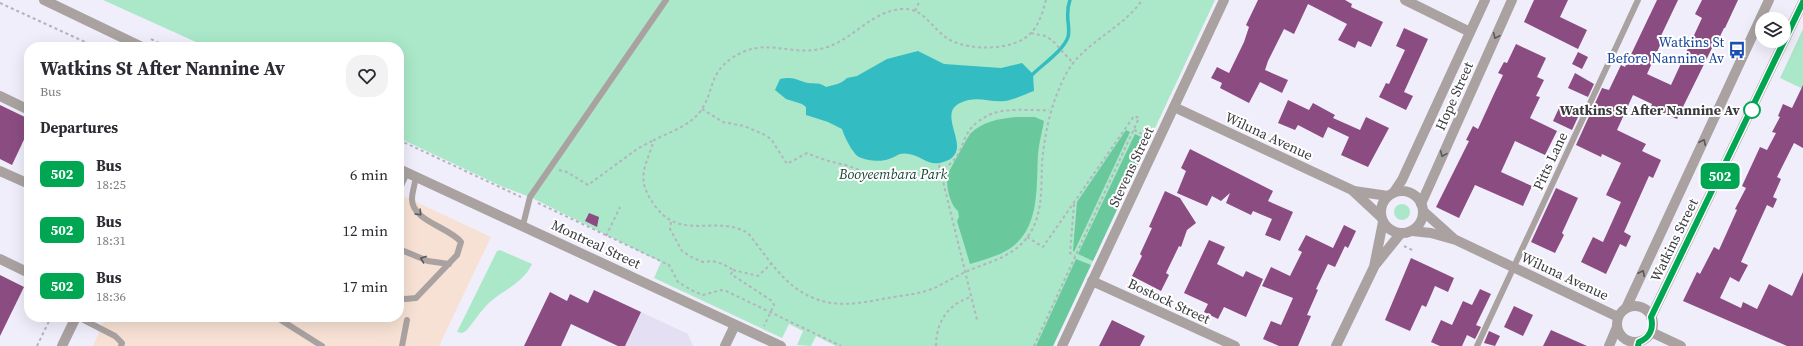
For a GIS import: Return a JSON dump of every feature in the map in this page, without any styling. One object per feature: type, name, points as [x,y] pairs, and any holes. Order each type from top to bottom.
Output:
[{"type":"street","points":[[44,0],[132,42]]},
{"type":"street","name":"Stevens Street","points":[[1062,346],[1224,0]]},
{"type":"street","points":[[1405,0],[1470,32]]},
{"type":"street","name":"Hope Street","points":[[1391,194],[1402,180],[1485,0]]},
{"type":"street","name":"Hope Street","points":[[1422,207],[1512,0]]},
{"type":"street","name":"Watkins Street","points":[[1626,308],[1770,0]]},
{"type":"street","name":"Watkins Street","points":[[1651,317],[1803,2]]},
{"type":"street","points":[[0,96],[24,108]]},
{"type":"street","name":"Wiluna Avenue","points":[[1174,107],[1352,190],[1382,219]]},
{"type":"street","points":[[0,171],[24,182]]},
{"type":"street","name":"Montreal Street","points":[[407,173],[523,225],[781,346]]},
{"type":"street","name":"Wiluna Avenue","points":[[1352,190],[1391,194]]},
{"type":"street","points":[[1374,267],[1382,219],[1383,202],[1391,194],[1399,191],[1410,192],[1419,199],[1422,207],[1420,222],[1412,231],[1401,233],[1390,230],[1382,219]]},
{"type":"street","name":"Wiluna Avenue","points":[[1422,207],[1456,240]]},
{"type":"street","name":"Wiluna Avenue","points":[[1412,231],[1430,233],[1456,240],[1617,322]]},
{"type":"street","points":[[1336,346],[1374,267],[1401,233]]},
{"type":"street","points":[[0,259],[24,271]]},
{"type":"street","name":"Bostock Street","points":[[1092,281],[1235,346]]},
{"type":"street","points":[[1609,346],[1617,322],[1626,308],[1634,306],[1643,308],[1651,317],[1651,332],[1639,344],[1629,342],[1624,340],[1621,336],[1617,322]]},
{"type":"street","points":[[62,346],[74,322]]},
{"type":"street","points":[[725,346],[735,325]]},
{"type":"street","points":[[1651,332],[1681,346]]},
{"type":"lane","points":[[523,225],[529,199],[666,0]]},
{"type":"lane","name":"Pitts Lane","points":[[1477,346],[1638,0]]},
{"type":"lane","points":[[404,299],[416,298],[458,255],[461,242],[455,234],[422,218],[414,208],[407,173]]},
{"type":"lane","points":[[404,251],[428,261],[449,264]]},
{"type":"lane","points":[[402,346],[407,320]]},
{"type":"lane","points":[[87,322],[115,336],[122,343],[121,346]]},
{"type":"lane","points":[[284,322],[322,346]]},
{"type":"path","points":[[915,11],[920,0]]},
{"type":"path","points":[[557,170],[567,172],[588,185],[637,149],[684,125],[696,117],[702,109],[714,78],[720,69],[731,59],[744,51],[758,47],[805,51],[820,50],[847,38],[874,18],[891,11],[902,9],[915,11],[928,18],[950,39],[966,45],[994,47],[1012,44],[1031,33],[1042,14],[1046,0]]},
{"type":"path","points":[[654,140],[644,166],[643,179],[645,190],[662,216],[671,222],[689,226],[723,226],[740,229],[748,233],[782,277],[805,294],[826,302],[842,305],[914,294],[930,290],[965,272],[1007,256],[1026,237],[1033,227],[1041,198],[1044,149],[1050,110],[1058,88],[1073,63],[1130,14],[1142,0]]},
{"type":"path","points":[[0,3],[85,42]]},
{"type":"path","points":[[1031,33],[1045,36],[1058,46],[1073,63]]},
{"type":"path","points":[[702,109],[723,122],[744,126],[771,139],[787,164],[808,153],[826,162],[846,165],[864,173],[885,176],[940,171],[952,163],[972,125],[990,114],[1050,110]]},
{"type":"path","points":[[1026,237],[1042,247],[1074,204],[1134,116],[1139,118],[1034,346]]},
{"type":"path","points":[[1134,130],[1151,138]]},
{"type":"path","points":[[404,142],[669,265],[678,282],[693,291],[703,295],[721,290],[726,291],[841,346]]},
{"type":"path","points":[[939,165],[978,320]]},
{"type":"path","points":[[1074,204],[1070,253],[1075,255]]},
{"type":"path","points":[[606,236],[620,207]]},
{"type":"path","points":[[671,222],[670,229],[682,251],[693,258],[703,262],[712,261],[723,264],[733,270],[758,276],[771,264]]},
{"type":"path","points":[[733,270],[732,274],[772,301],[774,305],[763,329]]},
{"type":"path","points":[[936,346],[936,335],[945,314],[954,306],[971,297]]},
{"type":"path","points":[[37,346],[49,322]]},
{"type":"shaded area","points":[[404,196],[491,237],[439,346],[93,346],[104,322],[404,322]]},
{"type":"shaded area","points":[[594,290],[688,334],[693,346],[618,346],[577,327]]},
{"type":"green space","name":"Booyeembara Park","points":[[103,0],[1215,0],[1053,346],[836,346],[816,336],[811,346],[797,345],[803,331],[789,324],[782,338],[654,278],[661,262],[530,197],[503,187],[404,140],[404,42],[196,42]]},
{"type":"green space","points":[[1803,29],[1803,89],[1780,78]]},
{"type":"green space","points":[[1016,117],[1035,117],[1044,121],[1038,150],[1036,197],[1030,224],[1023,236],[1013,246],[1000,254],[970,264],[957,221],[959,217],[958,211],[955,208],[949,194],[947,184],[948,174],[970,134],[980,126],[991,121]]},
{"type":"green space","points":[[1126,130],[1130,132],[1074,252],[1077,202]]},
{"type":"green space","points":[[1135,134],[1149,141],[1093,261],[1078,254]]},
{"type":"green space","points":[[1402,204],[1408,206],[1410,212],[1408,218],[1402,220],[1396,218],[1394,212],[1396,206]]},
{"type":"green space","points":[[500,250],[532,264],[519,281],[487,305],[466,331],[462,333],[457,332],[497,251]]},
{"type":"green space","points":[[1076,259],[1091,265],[1053,346],[1036,346]]},
{"type":"water","points":[[918,51],[944,64],[1001,68],[1022,63],[1033,74],[1034,91],[1005,101],[977,99],[960,103],[954,107],[952,120],[957,142],[955,154],[949,160],[940,163],[931,163],[913,155],[906,154],[901,154],[882,161],[859,157],[852,149],[842,129],[828,122],[806,115],[806,107],[802,104],[786,99],[775,90],[780,79],[785,78],[792,78],[808,83],[824,85],[826,87],[835,85],[847,78],[857,76],[887,59]]},
{"type":"building","points":[[1258,0],[1345,0],[1352,4],[1351,7],[1383,22],[1371,47],[1358,41],[1355,48],[1338,40],[1347,24],[1308,4],[1294,34],[1284,29],[1265,70],[1288,80],[1282,93],[1260,82],[1249,103],[1220,88],[1222,83],[1211,78],[1217,67],[1229,73],[1244,42],[1249,27],[1246,25]]},
{"type":"building","points":[[1534,0],[1568,0],[1560,17],[1587,30],[1578,49],[1524,22]]},
{"type":"building","points":[[1657,0],[1678,0],[1659,40],[1662,41],[1647,74],[1671,85],[1702,18],[1695,14],[1702,0],[1738,0],[1715,47],[1713,46],[1677,119],[1651,107],[1652,104],[1633,95],[1617,130],[1646,144],[1642,151],[1661,160],[1653,178],[1649,176],[1624,232],[1631,236],[1626,247],[1620,244],[1606,274],[1581,262],[1593,237],[1603,242],[1621,202],[1606,195],[1621,163],[1602,154],[1601,157],[1576,145],[1602,88],[1609,90],[1621,65],[1625,67]]},
{"type":"building","points":[[1404,28],[1428,39],[1404,92],[1413,96],[1406,110],[1379,97],[1386,83],[1389,84],[1405,50],[1396,46]]},
{"type":"building","points":[[1516,44],[1546,58],[1537,77],[1544,80],[1536,96],[1540,97],[1530,118],[1557,131],[1545,155],[1515,141],[1501,172],[1532,186],[1523,206],[1475,185],[1459,218],[1436,207],[1469,141],[1466,140],[1473,126],[1478,129],[1503,75],[1498,73],[1504,62],[1507,63]]},
{"type":"building","points":[[1578,52],[1588,57],[1582,69],[1572,64]]},
{"type":"building","points":[[1575,73],[1594,84],[1588,97],[1568,88]]},
{"type":"building","points":[[1803,85],[1803,148],[1794,143],[1777,177],[1781,179],[1773,197],[1777,199],[1773,208],[1767,205],[1741,262],[1748,265],[1739,282],[1730,277],[1720,298],[1741,308],[1743,302],[1757,309],[1769,284],[1792,296],[1803,272],[1803,346],[1787,346],[1683,301],[1697,272],[1700,274],[1714,247],[1719,250],[1737,210],[1735,209],[1746,188],[1742,186],[1760,147],[1767,150],[1776,133],[1772,132],[1780,117],[1778,116],[1783,104],[1792,108]]},
{"type":"building","points":[[1288,100],[1309,110],[1313,103],[1335,115],[1333,118],[1360,130],[1366,117],[1389,128],[1368,167],[1341,155],[1349,137],[1328,127],[1323,138],[1298,125],[1295,130],[1278,123]]},
{"type":"building","points":[[0,105],[24,117],[24,140],[12,165],[0,159]]},
{"type":"building","points":[[1559,108],[1578,117],[1572,130],[1553,121]]},
{"type":"building","points":[[1190,149],[1273,191],[1268,201],[1293,212],[1280,241],[1265,235],[1272,219],[1253,211],[1251,215],[1226,203],[1230,193],[1221,201],[1212,196],[1207,206],[1177,193],[1186,171],[1181,168]]},
{"type":"building","points":[[1556,188],[1578,198],[1562,233],[1564,235],[1555,253],[1531,242]]},
{"type":"building","points":[[1165,191],[1180,198],[1196,223],[1187,230],[1181,247],[1179,246],[1166,273],[1169,275],[1161,291],[1132,276],[1142,256],[1140,254],[1152,228],[1149,227]]},
{"type":"building","points":[[589,213],[599,217],[597,227],[585,221]]},
{"type":"building","points":[[1344,225],[1356,231],[1348,248],[1345,246],[1335,267],[1328,264],[1316,289],[1318,290],[1307,315],[1311,316],[1298,346],[1279,346],[1263,339],[1271,321],[1281,325],[1293,298],[1262,286],[1271,267],[1290,276],[1302,252],[1298,250],[1306,235],[1333,248]]},
{"type":"building","points":[[1209,240],[1225,247],[1217,264],[1243,277],[1246,271],[1263,279],[1246,317],[1224,307],[1218,319],[1204,312],[1208,304],[1184,293]]},
{"type":"building","points":[[1411,258],[1454,278],[1448,292],[1435,286],[1426,307],[1422,305],[1410,331],[1385,320]]},
{"type":"building","points":[[0,275],[24,287],[0,336]]},
{"type":"building","points":[[1480,289],[1491,294],[1476,325],[1481,327],[1475,339],[1467,335],[1462,346],[1440,346],[1431,342],[1441,320],[1452,325],[1463,301],[1472,305]]},
{"type":"building","points":[[594,290],[641,312],[625,346],[618,346],[571,324],[561,346],[524,346],[550,292],[567,301],[570,294],[588,303]]},
{"type":"building","points":[[1514,306],[1533,315],[1523,336],[1504,327]]},
{"type":"building","points":[[1112,320],[1145,336],[1140,346],[1099,346]]},
{"type":"building","points":[[1551,330],[1587,346],[1543,346]]},
{"type":"building","points":[[1489,331],[1500,336],[1495,346],[1484,343]]},
{"type":"waterway","points":[[1033,74],[1062,47],[1068,37],[1068,6],[1070,0]]},
{"type":"bus line","name":"502","points":[[1638,346],[1639,342],[1646,338],[1651,332],[1653,327],[1651,317],[1659,304],[1803,2]]},
{"type":"place","name":"Watkins St Before Nannine Av","points":[[1737,50]]},
{"type":"place","name":"Watkins St After Nannine Av","points":[[1752,110]]}]
